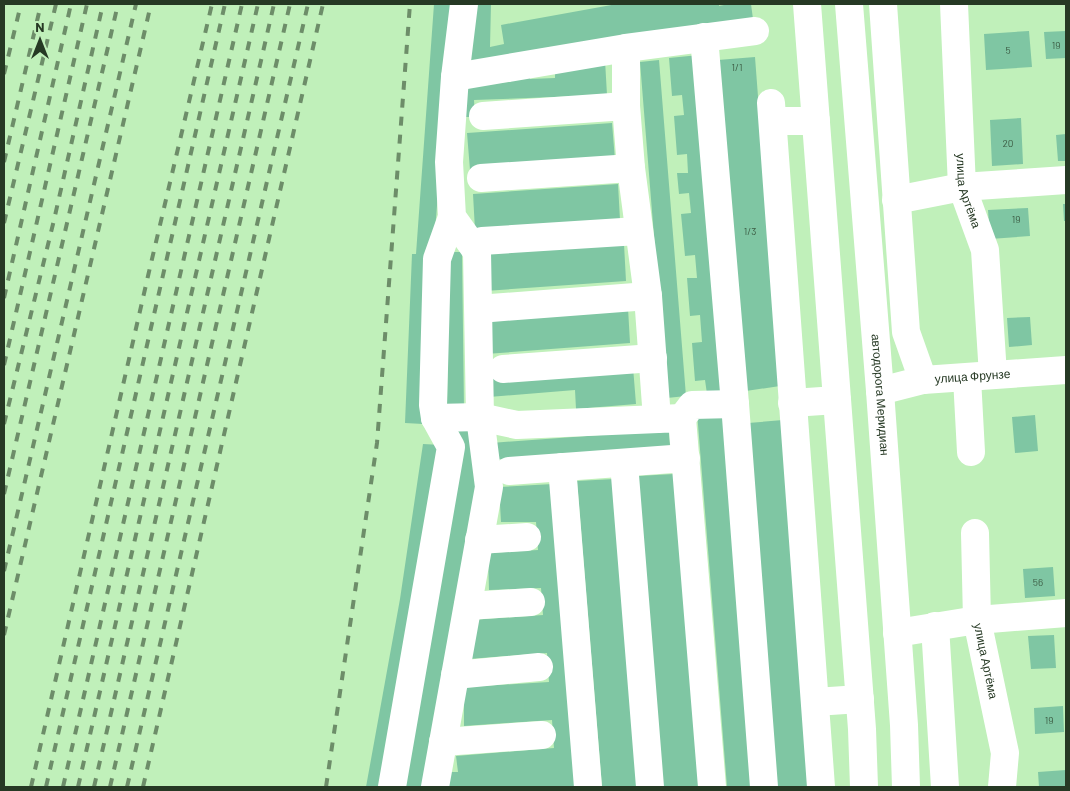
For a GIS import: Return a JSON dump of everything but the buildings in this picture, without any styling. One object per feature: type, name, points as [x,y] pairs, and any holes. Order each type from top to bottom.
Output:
[{"type":"main road","points":[[392,787],[451,447],[435,418],[433,405],[437,259],[452,217],[449,162],[455,77],[464,4]]},
{"type":"main road","points":[[807,4],[860,699],[864,787]]},
{"type":"main road","name":"автодорога Меридиан","points":[[848,4],[880,392],[904,725],[906,787]]},
{"type":"main road","points":[[883,4],[906,332],[923,380]]},
{"type":"main road","name":"улица Артёма","points":[[954,4],[962,187],[985,250],[980,376],[971,452]]},
{"type":"main road","points":[[455,77],[626,48],[755,31]]},
{"type":"main road","points":[[704,37],[735,404],[764,787]]},
{"type":"main road","points":[[626,48],[626,106],[631,168],[648,296],[653,358],[670,419],[686,458],[712,787]]},
{"type":"main road","points":[[483,116],[626,106]]},
{"type":"main road","points":[[816,121],[772,112],[821,787]]},
{"type":"main road","points":[[481,178],[631,168]]},
{"type":"main road","points":[[896,200],[962,187],[1066,180]]},
{"type":"main road","points":[[435,787],[489,487],[480,417],[477,252],[452,217]]},
{"type":"main road","points":[[482,241],[638,231]]},
{"type":"main road","points":[[491,308],[648,296]]},
{"type":"main road","points":[[503,369],[653,358]]},
{"type":"main road","name":"улица Фрунзе","points":[[880,392],[923,380],[1066,370]]},
{"type":"main road","points":[[792,403],[837,400]]},
{"type":"main road","points":[[435,418],[480,417],[517,425],[670,419],[692,405],[735,404]]},
{"type":"main road","points":[[509,471],[686,458]]},
{"type":"main road","points":[[624,463],[650,787]]},
{"type":"main road","points":[[562,467],[588,787]]},
{"type":"main road","name":"улица Артёма","points":[[975,533],[977,620],[1004,753],[1002,787]]},
{"type":"main road","points":[[480,540],[528,537]]},
{"type":"main road","points":[[468,606],[531,602]]},
{"type":"main road","points":[[897,633],[977,620],[1066,613]]},
{"type":"main road","points":[[936,626],[945,787]]},
{"type":"main road","points":[[455,674],[538,667]]},
{"type":"main road","points":[[815,702],[860,699]]},
{"type":"main road","points":[[443,742],[542,735]]},
{"type":"railway","points":[[4,74],[21,4]]},
{"type":"railway","points":[[4,162],[41,4]]},
{"type":"railway","points":[[4,223],[56,4]]},
{"type":"railway","points":[[4,298],[71,4]]},
{"type":"railway","points":[[4,365],[87,4]]},
{"type":"railway","points":[[4,424],[54,220],[103,4]]},
{"type":"railway","points":[[4,494],[118,4]]},
{"type":"railway","points":[[4,571],[136,4]]},
{"type":"railway","points":[[4,635],[151,4]]},
{"type":"railway","points":[[31,787],[212,4]]},
{"type":"railway","points":[[46,787],[225,4]]},
{"type":"railway","points":[[63,787],[242,4]]},
{"type":"railway","points":[[78,787],[258,4]]},
{"type":"railway","points":[[94,787],[274,4]]},
{"type":"railway","points":[[110,787],[290,4]]},
{"type":"railway","points":[[127,787],[308,4]]},
{"type":"railway","points":[[143,787],[323,4]]},
{"type":"railway","points":[[326,787],[377,443],[410,4]]}]
